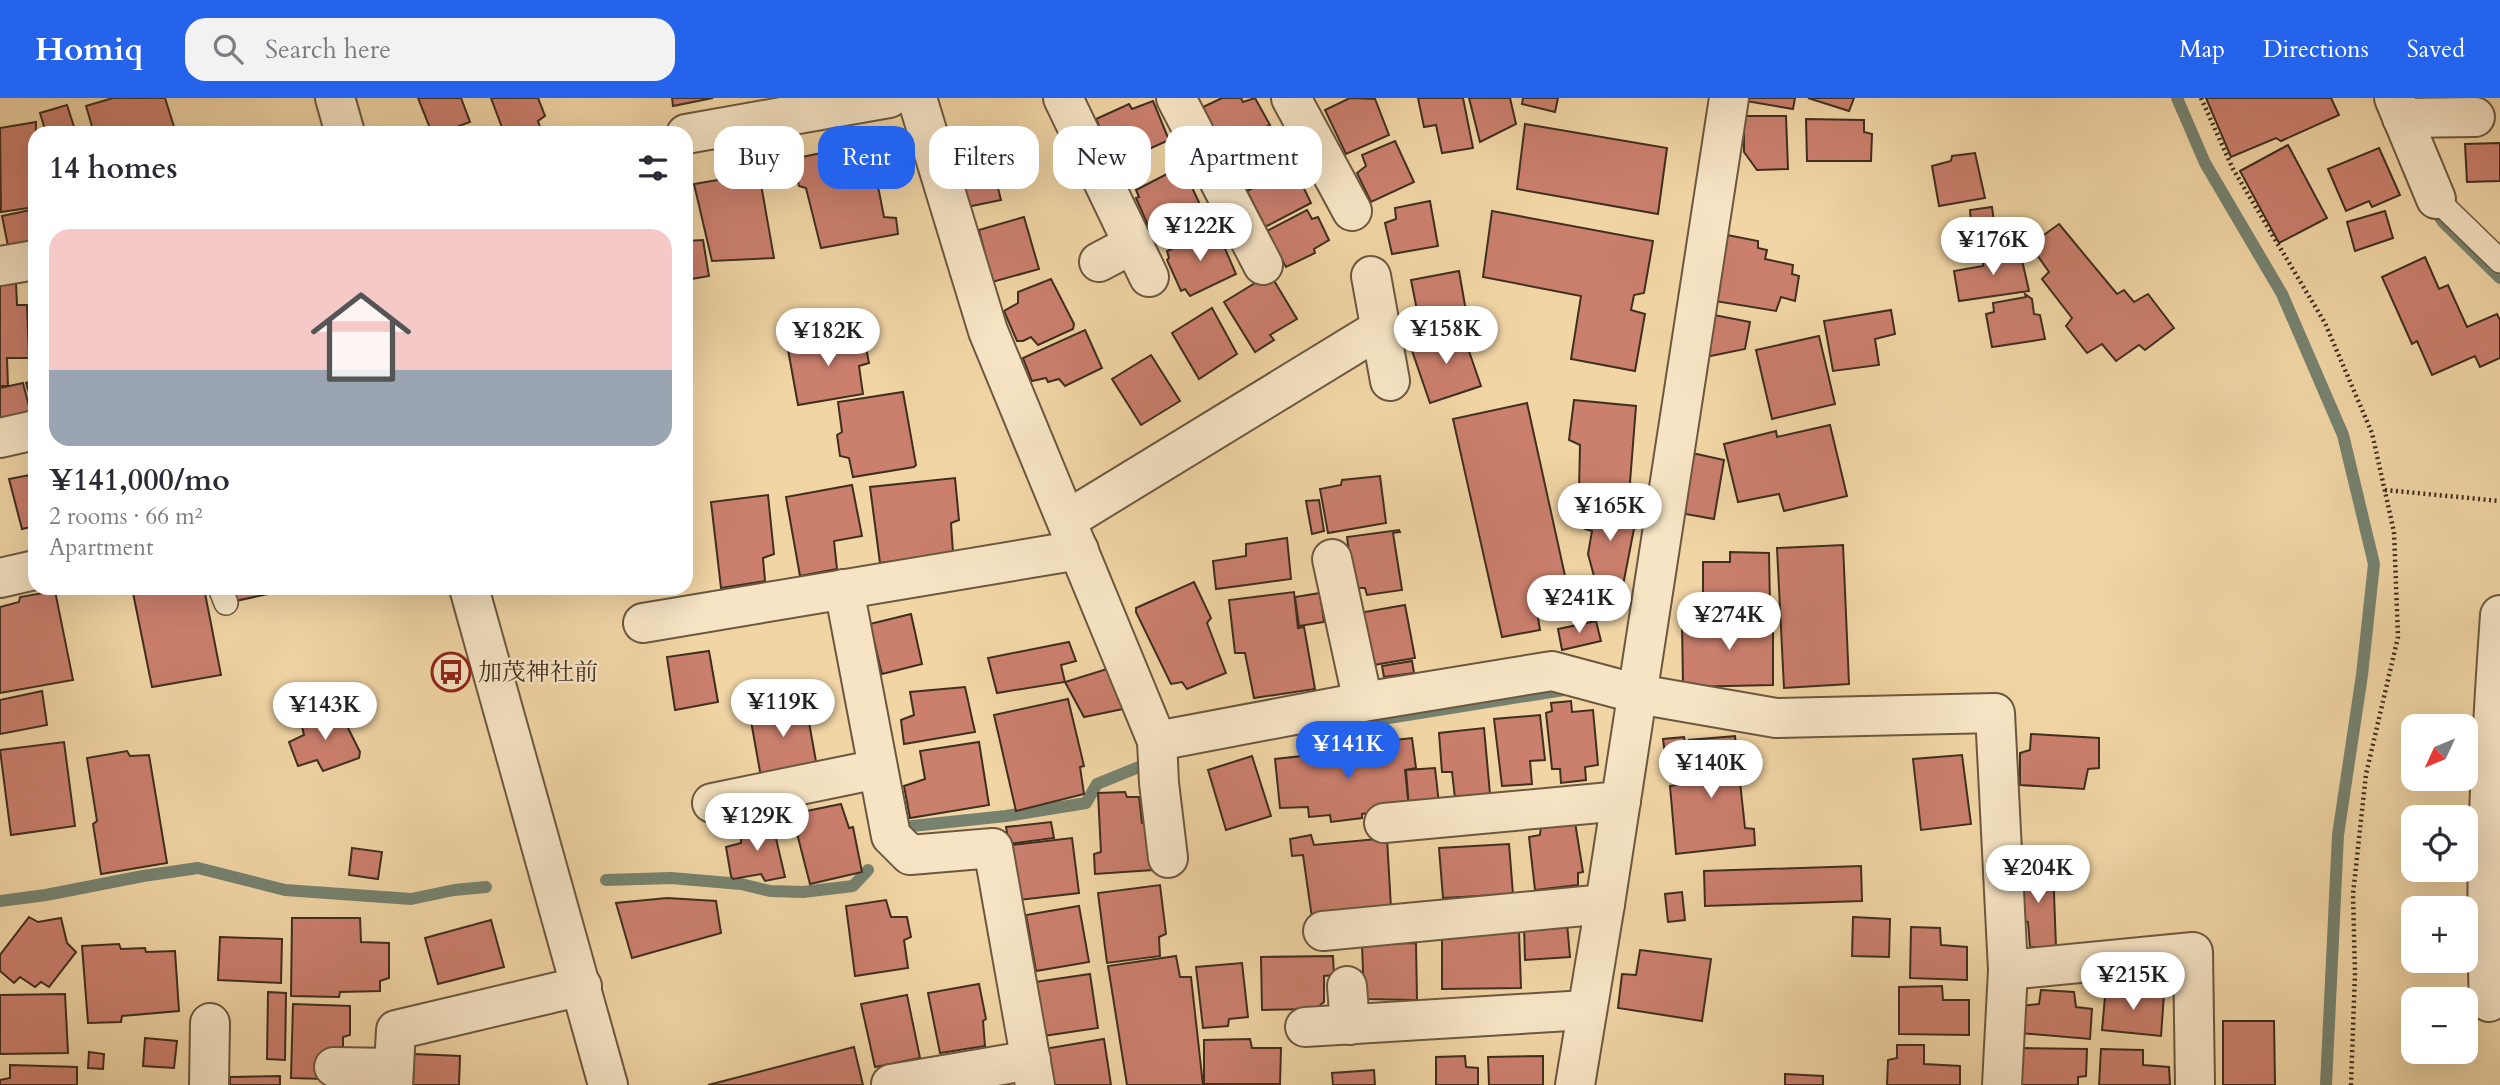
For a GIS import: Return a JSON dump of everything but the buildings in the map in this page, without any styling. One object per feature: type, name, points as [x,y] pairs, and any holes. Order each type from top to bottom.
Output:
[{"type":"street","points":[[335,98],[343,126]]},
{"type":"street","points":[[693,131],[745,110],[889,98]]},
{"type":"street","points":[[917,98],[988,331],[1157,741],[1168,858]]},
{"type":"street","points":[[1063,98],[1141,261],[1099,262]]},
{"type":"street","points":[[1176,98],[1263,265]]},
{"type":"street","points":[[1291,98],[1352,211]]},
{"type":"street","points":[[1574,1085],[1638,694],[1729,98]]},
{"type":"street","points":[[2436,199],[2398,108],[2475,117]]},
{"type":"street","points":[[0,265],[28,261]]},
{"type":"street","points":[[1371,276],[1390,381]]},
{"type":"street","points":[[643,623],[844,589],[1073,535],[1381,328]]},
{"type":"street","points":[[0,438],[28,432]]},
{"type":"street","points":[[1332,559],[1363,702]]},
{"type":"street","points":[[0,578],[28,572]]},
{"type":"street","points":[[844,589],[878,769],[896,842],[910,855],[993,848],[1033,1072],[891,1084]]},
{"type":"street","points":[[471,595],[608,1085]]},
{"type":"street","points":[[2489,1002],[2493,944],[2500,615]]},
{"type":"street","points":[[1157,741],[1363,702],[1552,671],[1638,694],[1776,719],[1995,713],[2008,970],[2003,1085]]},
{"type":"street","points":[[712,803],[878,769]]},
{"type":"street","points":[[1384,823],[1621,801]]},
{"type":"street","points":[[1323,931],[1605,904]]},
{"type":"street","points":[[2008,970],[2193,952],[2195,1085]]},
{"type":"street","points":[[334,1067],[393,1077],[396,1030],[582,986]]},
{"type":"street","points":[[1347,986],[1350,1025]]},
{"type":"street","points":[[1305,1027],[1586,1010]]},
{"type":"street","points":[[209,1085],[210,1023]]},
{"type":"lane","points":[[2436,199],[2500,261]]},
{"type":"path","points":[[2201,98],[2233,169],[2325,323],[2372,433],[2394,532],[2398,637],[2366,774],[2353,894],[2355,973],[2351,1085]]},
{"type":"path","points":[[2385,490],[2500,501]]},
{"type":"waterway","points":[[2177,98],[2205,163],[2282,294],[2343,435],[2374,564],[2362,675],[2338,835],[2326,1085]]},
{"type":"waterway","points":[[2433,207],[2443,222],[2500,278]]},
{"type":"waterway","points":[[1339,726],[1570,689]]},
{"type":"waterway","points":[[912,826],[1006,816],[1086,803],[1097,784],[1144,765]]},
{"type":"waterway","points":[[0,901],[198,868],[285,890],[411,899],[486,887]]},
{"type":"waterway","points":[[606,880],[671,878],[741,884],[770,891],[803,892],[853,886],[868,870]]},
{"type":"place","name":"加茂神社前","points":[[451,672]]}]
